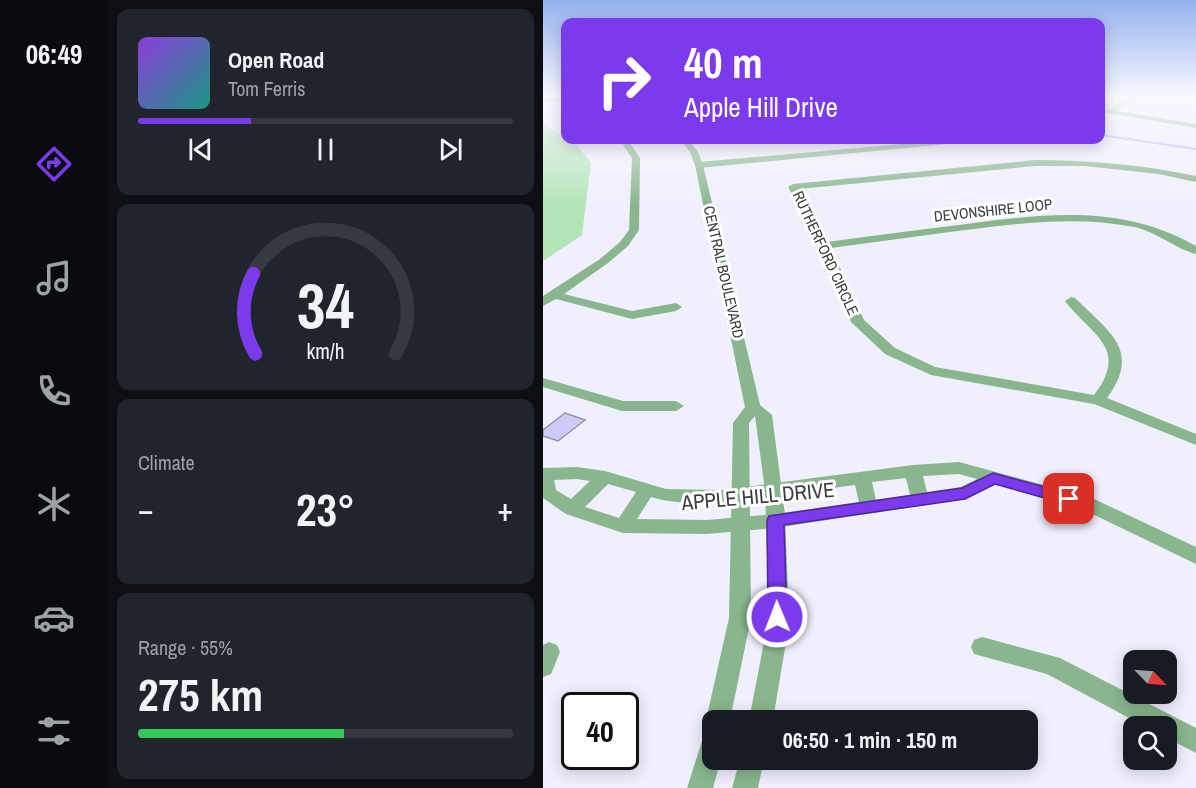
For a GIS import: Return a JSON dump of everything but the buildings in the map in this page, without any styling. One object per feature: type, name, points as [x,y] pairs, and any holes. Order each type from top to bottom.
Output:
[{"type":"street","points":[[549,298],[604,261],[624,244],[634,230],[636,158],[627,144]]},
{"type":"street","name":"CENTRAL BOULEVARD","points":[[688,144],[699,165],[753,407],[764,415],[775,520],[777,617],[763,710]]},
{"type":"street","points":[[699,165],[924,144]]},
{"type":"street","name":"RUTHERFORD CIRCLE","points":[[1196,179],[1159,171],[1085,163],[1035,163],[793,187],[824,246],[858,322],[889,351],[931,371],[1098,400],[1196,440]]},
{"type":"street","name":"DEVONSHIRE LOOP","points":[[824,246],[1041,218],[1089,218],[1137,225],[1179,239],[1196,251]]},
{"type":"street","points":[[549,298],[632,315],[676,307]]},
{"type":"street","points":[[1071,301],[1108,338],[1117,362],[1110,384],[1098,400]]},
{"type":"street","points":[[543,382],[622,406],[676,406]]},
{"type":"street","points":[[721,710],[739,618],[742,524],[741,423],[753,407]]},
{"type":"street","name":"APPLE HILL DRIVE","points":[[993,478],[965,493],[775,520],[707,527],[623,526],[572,509],[548,493],[544,475],[577,473],[605,477],[666,495],[721,496],[913,471],[959,468],[1086,503],[1196,556]]},
{"type":"street","points":[[913,471],[920,500]]},
{"type":"street","points":[[572,509],[605,477]]},
{"type":"street","points":[[862,478],[869,507]]},
{"type":"street","points":[[623,526],[647,489]]},
{"type":"street","points":[[982,647],[1052,665],[1196,741]]},
{"type":"street","points":[[700,788],[705,770]]},
{"type":"street","points":[[745,788],[749,770]]},
{"type":"green space","points":[[543,133],[559,133],[561,134],[561,144],[575,144],[591,163],[582,235],[543,261]]},
{"type":"waterway","points":[[1105,136],[1196,149]]},
{"type":"route","points":[[777,617],[775,520],[965,493],[993,478],[1069,499]]}]
